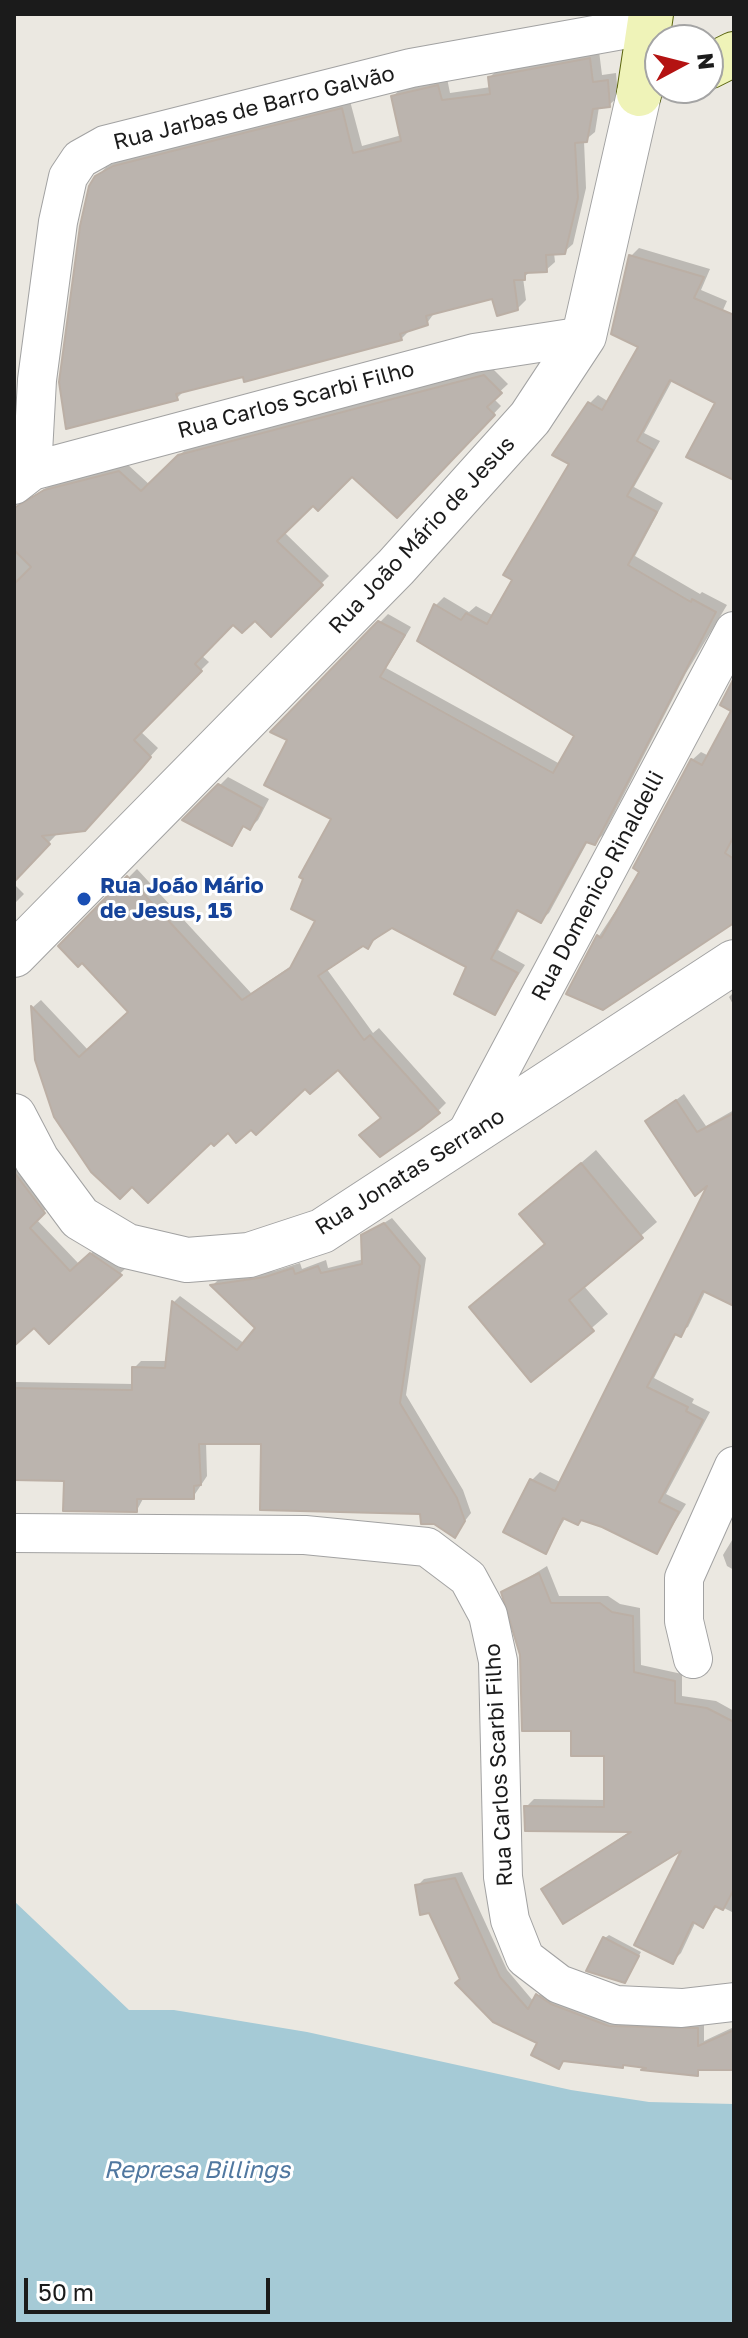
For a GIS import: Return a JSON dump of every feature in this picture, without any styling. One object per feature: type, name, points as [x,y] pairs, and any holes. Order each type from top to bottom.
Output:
[{"type":"street","name":"Rua Jarbas de Barro Galvão","points":[[23,478],[58,222],[68,177],[80,159],[105,145],[411,68],[651,20]]},
{"type":"street","name":"Rua João Mário de Jesus","points":[[14,955],[396,567],[530,418],[584,336],[646,104]]},
{"type":"street","name":"Rua Carlos Scarbi Filho","points":[[23,478],[474,353],[584,336]]},
{"type":"street","name":"Rua Domenico Rinaldelli","points":[[462,1142],[734,631]]},
{"type":"street","name":"Rua Jonatas Serrano","points":[[14,1116],[37,1160],[80,1218],[127,1246],[187,1260],[249,1255],[322,1231],[734,962]]},
{"type":"street","points":[[693,1659],[684,1621],[684,1578],[734,1466]]},
{"type":"street","name":"Rua Carlos Scarbi Filho","points":[[14,1533],[305,1535],[427,1547],[468,1578],[488,1615],[498,1661],[503,1877],[510,1920],[525,1958],[559,1984],[616,2005],[682,2008],[734,2002]]},
{"type":"water","name":"Represa Billings","points":[[14,1901],[129,2010],[174,2010],[307,2032],[571,2090],[649,2102],[734,2104],[734,2324],[14,2324]]},
{"type":"building","points":[[590,58],[593,82],[608,80],[610,107],[593,109],[587,142],[575,143],[578,198],[565,254],[546,255],[547,272],[525,273],[525,280],[514,280],[518,310],[497,316],[492,299],[426,316],[428,325],[400,334],[402,340],[244,382],[243,377],[176,394],[178,400],[66,429],[59,382],[80,226],[89,186],[95,176],[113,166],[342,108],[353,153],[401,141],[391,96],[438,85],[442,100],[490,94],[488,77]]},
{"type":"building","points":[[629,255],[704,277],[694,298],[734,315],[734,480],[686,457],[715,403],[670,380],[637,441],[653,450],[627,496],[657,512],[628,565],[691,602],[692,599],[716,612],[595,845],[586,842],[541,923],[517,910],[491,959],[518,973],[495,1015],[454,994],[466,967],[392,928],[373,940],[368,949],[363,946],[318,976],[364,1040],[370,1035],[440,1113],[420,1129],[380,1157],[359,1135],[381,1118],[338,1070],[310,1094],[305,1089],[256,1135],[251,1130],[236,1143],[228,1133],[214,1146],[211,1143],[148,1203],[132,1187],[120,1199],[91,1172],[54,1117],[35,1060],[31,1006],[79,1057],[128,1012],[82,963],[78,967],[58,946],[127,876],[242,1000],[290,968],[315,921],[291,909],[303,879],[299,877],[331,819],[264,785],[287,740],[270,732],[378,621],[405,635],[380,677],[553,773],[574,736],[417,641],[434,604],[461,620],[466,613],[487,624],[512,580],[503,575],[569,464],[552,455],[588,402],[602,410],[638,347],[611,334]]},
{"type":"building","points":[[484,375],[502,393],[487,407],[495,415],[397,518],[352,477],[318,511],[313,506],[277,541],[323,585],[271,637],[255,621],[242,633],[233,625],[195,664],[202,671],[134,740],[151,757],[140,770],[85,831],[42,836],[50,844],[14,882],[14,584],[31,567],[14,550],[14,508],[44,490],[119,471],[141,491],[178,455]]},
{"type":"building","points":[[734,678],[734,836],[725,853],[734,859],[734,923],[603,1010],[566,994],[597,935],[601,938],[639,872],[633,868],[691,759],[702,765],[731,711],[720,705]]},
{"type":"building","points":[[218,784],[262,808],[250,830],[243,826],[232,846],[182,820]]},
{"type":"building","points":[[676,1100],[697,1132],[734,1113],[734,1306],[703,1291],[681,1337],[675,1334],[647,1387],[688,1407],[686,1411],[703,1420],[659,1502],[679,1512],[657,1554],[602,1527],[581,1520],[578,1525],[563,1518],[546,1554],[503,1532],[530,1479],[555,1491],[707,1186],[695,1196],[645,1121]]},
{"type":"building","points":[[581,1163],[643,1238],[569,1300],[594,1331],[531,1382],[469,1307],[545,1244],[519,1214]]},
{"type":"building","points":[[14,1172],[45,1213],[30,1228],[70,1271],[90,1253],[122,1275],[49,1344],[34,1328],[14,1346]]},
{"type":"building","points":[[384,1223],[420,1266],[400,1403],[457,1498],[465,1521],[455,1538],[434,1524],[421,1524],[420,1514],[260,1510],[261,1444],[199,1444],[201,1485],[194,1486],[194,1499],[137,1499],[137,1512],[63,1511],[64,1481],[14,1480],[14,1388],[132,1390],[132,1367],[165,1368],[172,1301],[237,1350],[255,1328],[210,1285],[265,1277],[293,1268],[295,1274],[318,1266],[321,1273],[362,1264],[361,1235]]},
{"type":"building","points":[[539,1573],[551,1603],[600,1603],[612,1612],[633,1616],[634,1672],[675,1681],[675,1703],[707,1708],[734,1722],[734,1889],[723,1910],[715,1906],[703,1928],[693,1922],[673,1964],[634,1945],[681,1851],[563,1924],[541,1889],[631,1832],[525,1831],[524,1806],[604,1807],[604,1756],[571,1756],[571,1731],[522,1731],[520,1655],[501,1592]]},
{"type":"building","points":[[455,1878],[500,1977],[528,2009],[536,1994],[551,2004],[609,2026],[698,2028],[698,2046],[734,2030],[734,2070],[698,2070],[698,2076],[623,2065],[623,2068],[563,2061],[559,2069],[531,2055],[537,2043],[493,2022],[455,1983],[460,1979],[429,1913],[420,1915],[415,1885]]},
{"type":"building","points":[[603,1937],[639,1956],[625,1983],[586,1971]]},
{"type":"place","name":"Rua João Mário de Jesus, 15","points":[[84,899]]}]
